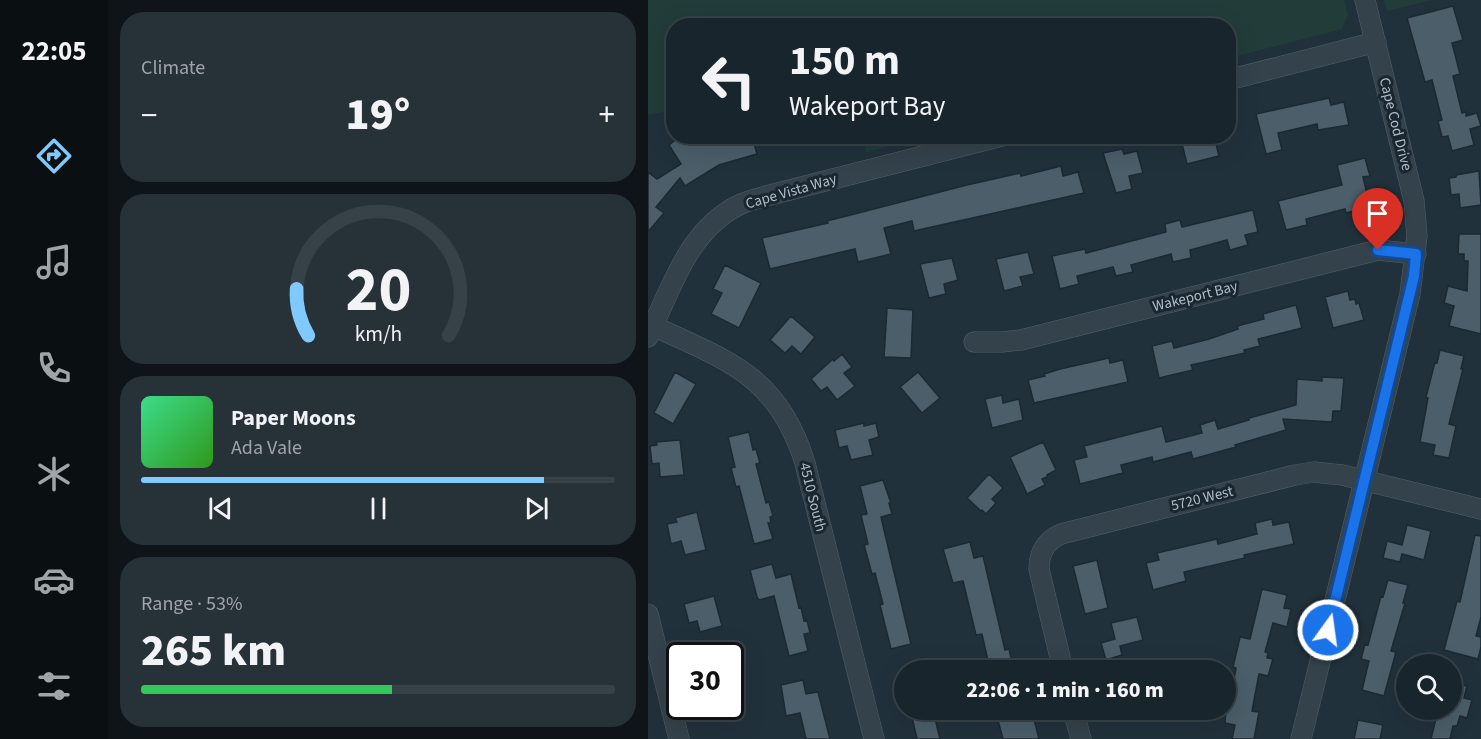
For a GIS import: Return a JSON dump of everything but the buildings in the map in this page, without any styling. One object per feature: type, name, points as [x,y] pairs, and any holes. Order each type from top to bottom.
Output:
[{"type":"street","name":"Cape Cod Drive","points":[[1301,739],[1410,294],[1416,254],[1414,201],[1365,0]]},
{"type":"street","points":[[1236,78],[1376,42]]},
{"type":"street","name":"Cape Vista Way","points":[[651,332],[695,243],[715,221],[740,204],[971,144]]},
{"type":"street","name":"Wakeport Bay","points":[[974,342],[1021,340],[1378,250],[1416,254]]},
{"type":"street","name":"4510 South","points":[[651,332],[725,359],[771,397],[793,429],[805,463],[874,739]]},
{"type":"street","name":"5720 West","points":[[1061,660],[1040,577],[1039,561],[1044,547],[1054,537],[1067,532],[1305,472],[1323,472],[1481,508]]},
{"type":"street","points":[[648,614],[651,635],[679,739]]},
{"type":"street","points":[[1076,720],[1081,739]]},
{"type":"green space","points":[[648,0],[1344,0],[1348,15],[1342,29],[1236,56],[1236,18],[666,18],[666,111],[648,115]]},
{"type":"green space","points":[[1384,0],[1432,0],[1387,11]]},
{"type":"green space","points":[[864,144],[899,144],[866,152]]},
{"type":"route","points":[[1328,630],[1414,276],[1416,254],[1378,250]]}]
